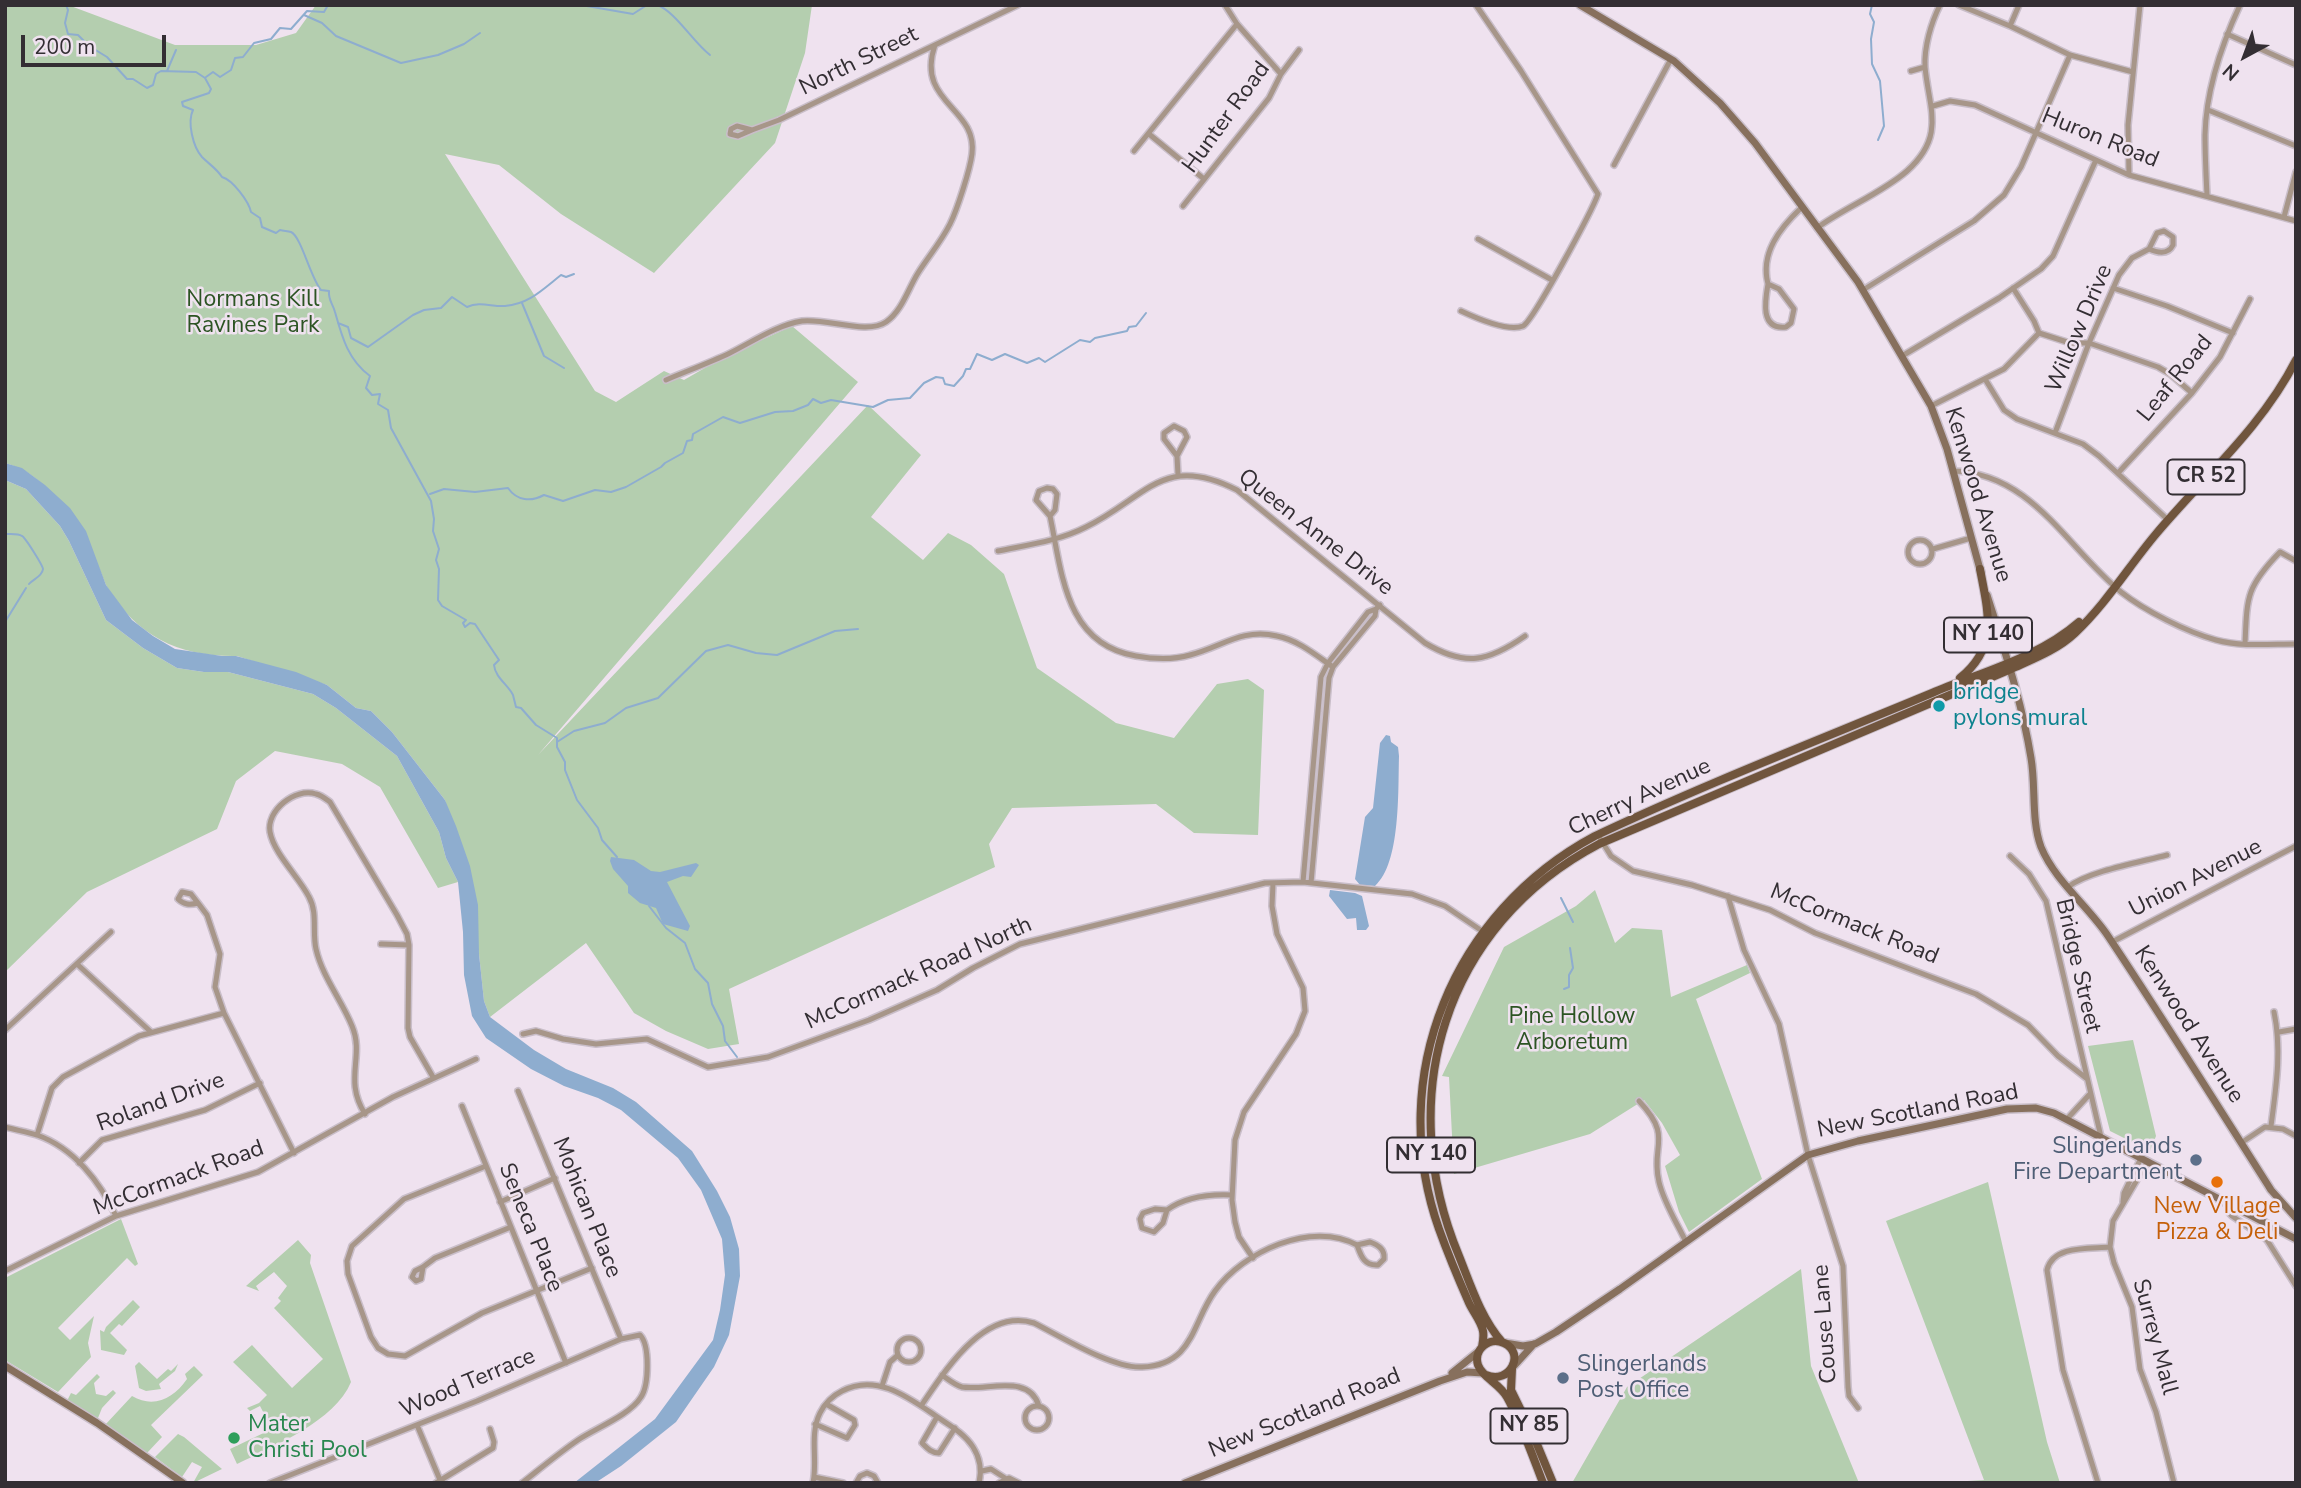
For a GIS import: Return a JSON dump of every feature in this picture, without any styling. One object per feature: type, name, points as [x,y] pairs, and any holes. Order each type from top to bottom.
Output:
[{"type":"main road","name":"Kenwood Avenue","points":[[1580,5],[1671,59],[1720,103],[1755,143],[1863,290],[1902,356],[1931,406],[1953,471],[2010,666],[2031,759],[2038,838],[2046,857],[2112,942],[2271,1190],[2296,1217]]},
{"type":"main road","name":"Cherry Avenue","points":[[1481,1348],[1483,1331],[1449,1255],[1431,1202],[1423,1163],[1421,1122],[1425,1070],[1434,1032],[1452,982],[1511,899],[1539,872],[1571,849],[2010,666],[2063,635],[2113,588],[2168,520],[2269,407],[2296,360]]},
{"type":"main road","name":"NY 140","points":[[1950,690],[1976,663],[1987,638],[1988,612],[1980,569]]},
{"type":"main road","name":"Cherry Avenue","points":[[1486,934],[1460,986],[1442,1034],[1432,1084],[1430,1136],[1434,1175],[1447,1226],[1487,1322],[1503,1343]]},
{"type":"main road","name":"New Scotland Road","points":[[1512,1368],[1535,1344],[1609,1297],[1808,1155],[1858,1141],[2007,1109],[2044,1110],[2067,1119],[2296,1239]]},
{"type":"main road","points":[[1503,1343],[1513,1353],[1512,1368],[1497,1378],[1484,1374],[1477,1361],[1481,1348],[1491,1341],[1523,1346],[1535,1344]]},
{"type":"main road","name":"New Scotland Road","points":[[1440,1381],[1461,1368],[1481,1348]]},
{"type":"main road","points":[[5,1366],[97,1423],[183,1483]]},
{"type":"main road","name":"NY 85","points":[[1512,1368],[1511,1390],[1535,1437],[1553,1483]]},
{"type":"main road","name":"New Scotland Road","points":[[1185,1483],[1440,1381],[1467,1372],[1484,1374]]},
{"type":"main road","name":"NY 85","points":[[1484,1374],[1497,1384],[1507,1398],[1542,1483]]},
{"type":"street","name":"North Street","points":[[752,130],[779,120],[1018,5]]},
{"type":"street","points":[[1225,5],[1237,24],[1281,74]]},
{"type":"street","points":[[1461,311],[1491,323],[1521,327],[1533,317],[1598,194],[1476,5]]},
{"type":"street","points":[[1817,228],[1908,170],[1927,144],[1933,124],[1933,106],[1925,67],[1927,43],[1940,5]]},
{"type":"street","points":[[1959,5],[2070,55],[2133,72]]},
{"type":"street","points":[[2010,26],[2019,5]]},
{"type":"street","points":[[2129,175],[2128,125],[2140,5]]},
{"type":"street","points":[[2207,195],[2205,133],[2208,110],[2217,61],[2240,5]]},
{"type":"street","points":[[1134,151],[1237,24]]},
{"type":"street","points":[[2227,34],[2296,65]]},
{"type":"street","points":[[666,380],[798,322],[828,321],[877,326],[885,323],[901,306],[917,274],[950,224],[972,153],[967,128],[940,95],[932,80],[930,63],[935,45]]},
{"type":"street","name":"Hunter Road","points":[[1183,206],[1269,98],[1281,74],[1299,50]]},
{"type":"street","points":[[1863,290],[1975,221],[2004,195],[2017,174],[2070,55]]},
{"type":"street","points":[[1614,165],[1671,59]]},
{"type":"street","points":[[1911,71],[1925,67]]},
{"type":"street","name":"Huron Road","points":[[1933,106],[1950,101],[1975,104],[2129,175],[2296,221]]},
{"type":"street","points":[[2208,110],[2296,146]]},
{"type":"street","points":[[1149,134],[1204,179]]},
{"type":"street","points":[[1902,356],[2041,269],[2053,256],[2096,160]]},
{"type":"street","points":[[2284,217],[2296,172]]},
{"type":"street","points":[[1768,284],[1779,289],[1794,309],[1791,323],[1786,327],[1776,327],[1766,316],[1766,265],[1777,234],[1801,208]]},
{"type":"street","name":"Willow Drive","points":[[2055,433],[2089,344],[2127,263],[2149,249],[2157,233],[2168,232],[2173,237],[2174,245],[2168,252],[2149,249]]},
{"type":"street","points":[[1478,239],[1552,280]]},
{"type":"street","points":[[2013,288],[2039,333],[2070,343],[2089,344],[2158,367],[2192,393]]},
{"type":"street","points":[[2113,288],[2167,306],[2233,333]]},
{"type":"street","name":"Leaf Road","points":[[2118,473],[2192,393],[2220,358],[2250,299]]},
{"type":"street","points":[[1931,406],[2011,363],[2039,333]]},
{"type":"street","points":[[1985,379],[2004,410],[2017,419],[2083,444],[2168,520]]},
{"type":"street","points":[[998,551],[1055,539],[1085,528],[1161,480],[1178,475],[1177,456],[1186,437],[1184,431],[1174,426],[1164,433],[1164,439],[1177,456]]},
{"type":"street","points":[[1953,471],[1971,471],[1991,477],[2035,503],[2060,527],[2113,588],[2200,634],[2217,640],[2245,644],[2296,644]]},
{"type":"street","name":"Queen Anne Drive","points":[[1178,475],[1216,479],[1237,490],[1378,607],[1425,643],[1454,657],[1472,660],[1492,656],[1525,636]]},
{"type":"street","points":[[1050,516],[1055,510],[1058,494],[1047,488],[1039,491],[1036,500],[1050,516],[1072,607],[1086,629],[1109,647],[1137,656],[1170,658],[1190,655],[1230,639],[1254,634],[1279,636],[1302,646],[1331,665],[1308,818],[1303,882]]},
{"type":"street","points":[[1933,549],[1923,541],[1916,541],[1910,544],[1908,553],[1913,561],[1923,563],[1933,549],[1971,538]]},
{"type":"street","points":[[2245,644],[2249,593],[2280,552],[2296,561]]},
{"type":"street","name":"Queen Anne Drive","points":[[1331,665],[1368,612],[1378,607]]},
{"type":"street","points":[[1311,883],[1317,754]]},
{"type":"street","points":[[365,1114],[358,1103],[353,1086],[354,1031],[315,947],[312,905],[272,837],[271,819],[281,805],[295,796],[316,793],[330,802],[407,934],[408,1028],[410,1037],[433,1077]]},
{"type":"street","points":[[1308,818],[1316,819]]},
{"type":"street","name":"McCormack Road","points":[[1600,839],[1614,859],[1633,871],[1770,910],[1815,933],[1976,994],[2028,1025],[2058,1056],[2086,1078]]},
{"type":"street","name":"Union Avenue","points":[[2112,942],[2296,846]]},
{"type":"street","points":[[2068,887],[2075,882],[2109,871],[2167,855]]},
{"type":"street","name":"Bridge Street","points":[[2010,856],[2029,874],[2046,901],[2101,1137]]},
{"type":"street","name":"McCormack Road North","points":[[523,1034],[536,1031],[563,1039],[596,1044],[647,1039],[708,1067],[768,1057],[869,1020],[937,990],[1020,944],[1273,883],[1303,882],[1412,894],[1445,906],[1486,934]]},
{"type":"street","points":[[1252,1258],[1239,1237],[1235,1222],[1235,1140],[1244,1111],[1296,1034],[1305,1012],[1303,988],[1277,934],[1272,906],[1273,883]]},
{"type":"street","name":"Couse Lane","points":[[1728,896],[1744,950],[1779,1024],[1808,1155],[1843,1266],[1848,1387],[1849,1396],[1858,1408]]},
{"type":"street","points":[[198,903],[207,915],[220,954],[215,988],[224,1013],[294,1153]]},
{"type":"street","points":[[5,1030],[111,932]]},
{"type":"street","points":[[381,944],[409,945]]},
{"type":"street","points":[[77,964],[151,1032]]},
{"type":"street","points":[[2271,1126],[2279,1032],[2274,1012]]},
{"type":"street","points":[[37,1135],[45,1106],[57,1082],[117,1046],[151,1032],[224,1013]]},
{"type":"street","points":[[2279,1032],[2296,1029]]},
{"type":"street","name":"McCormack Road","points":[[6,1270],[116,1216],[258,1172],[433,1077],[476,1059]]},
{"type":"street","name":"Roland Drive","points":[[79,1163],[102,1140],[205,1110],[260,1083]]},
{"type":"street","name":"Mohican Place","points":[[518,1091],[621,1339]]},
{"type":"street","points":[[2067,1119],[2090,1095]]},
{"type":"street","points":[[1639,1101],[1658,1128],[1659,1182],[1686,1242]]},
{"type":"street","name":"Seneca Place","points":[[462,1106],[566,1363]]},
{"type":"street","points":[[2241,1143],[2258,1130],[2271,1126],[2294,1135],[2296,1124]]},
{"type":"street","points":[[5,1126],[37,1135],[57,1145],[100,1185],[116,1216]]},
{"type":"street","points":[[2098,1483],[2063,1370],[2047,1270],[2053,1257],[2063,1252],[2110,1247],[2113,1221],[2123,1202],[2124,1193],[2144,1160]]},
{"type":"street","points":[[486,1166],[404,1199],[355,1242],[348,1256],[348,1274],[371,1337],[379,1348],[399,1357],[412,1353],[482,1313],[592,1268]]},
{"type":"street","points":[[500,1202],[555,1178]]},
{"type":"street","points":[[1167,1210],[1163,1223],[1154,1232],[1142,1228],[1140,1219],[1143,1213],[1155,1209],[1167,1210],[1198,1198],[1233,1195]]},
{"type":"street","points":[[2228,1204],[2228,1212],[2232,1216],[2267,1240],[2296,1286]]},
{"type":"street","points":[[423,1268],[435,1258],[510,1227]]},
{"type":"street","points":[[921,1406],[942,1375],[967,1347],[1001,1322],[1024,1320],[1034,1323],[1113,1362],[1142,1367],[1157,1364],[1174,1356],[1185,1346],[1194,1335],[1214,1291],[1252,1258],[1282,1243],[1306,1237],[1335,1237],[1357,1245],[1370,1242],[1377,1245],[1383,1250],[1384,1259],[1378,1265],[1369,1265],[1363,1260],[1357,1245]]},
{"type":"street","name":"Surrey Mall","points":[[2110,1247],[2132,1307],[2140,1369],[2156,1412],[2174,1483]]},
{"type":"street","name":"Wood Terrace","points":[[270,1483],[417,1425],[621,1339],[640,1335],[647,1347],[646,1385],[642,1397],[630,1408],[579,1439],[522,1483]]},
{"type":"street","points":[[904,1339],[912,1339],[920,1346],[918,1357],[911,1362],[903,1360],[898,1354],[897,1347],[904,1339]]},
{"type":"street","points":[[882,1386],[890,1362],[898,1354]]},
{"type":"street","points":[[942,1375],[957,1386],[1005,1385],[1023,1388],[1046,1410],[1048,1422],[1043,1428],[1035,1430],[1029,1426],[1025,1416],[1029,1409],[1039,1406]]},
{"type":"street","points":[[843,1483],[813,1480],[815,1424],[826,1404],[836,1394],[851,1386],[864,1384],[882,1386],[921,1406],[955,1429],[974,1447],[982,1471],[979,1483]]},
{"type":"street","points":[[815,1424],[847,1438],[853,1430],[854,1420],[826,1404]]},
{"type":"street","points":[[937,1417],[922,1443],[927,1449],[939,1453],[955,1429]]},
{"type":"street","points":[[417,1425],[438,1482],[493,1448],[495,1442],[491,1429]]},
{"type":"street","points":[[982,1471],[991,1469],[1002,1481],[1012,1478],[1019,1483]]},
{"type":"street","points":[[856,1483],[860,1476],[867,1474],[874,1476],[878,1483]]},
{"type":"green space","name":"Normans Kill Ravines Park","points":[[5,5],[68,5],[175,45],[256,45],[296,33],[316,5],[812,5],[805,53],[775,143],[654,273],[561,214],[499,165],[445,154],[595,391],[616,402],[664,371],[684,380],[722,358],[792,326],[858,382],[538,755],[868,405],[921,455],[871,517],[923,560],[948,533],[971,545],[1004,574],[1037,668],[1116,723],[1174,738],[1217,684],[1248,679],[1264,690],[1258,835],[1194,833],[1156,804],[1012,808],[989,844],[995,867],[729,989],[739,1044],[708,1049],[666,1031],[634,1013],[586,943],[490,1017],[484,1001],[479,954],[445,800],[392,732],[371,711],[356,708],[327,685],[237,656],[197,653],[179,648],[146,631],[132,619],[107,587],[85,544],[46,489],[33,476],[5,463]]},
{"type":"green space","points":[[5,480],[26,489],[60,526],[106,620],[143,648],[177,668],[228,672],[313,694],[336,708],[397,756],[439,832],[446,858],[458,882],[438,888],[380,787],[342,764],[275,751],[236,781],[217,829],[87,892],[5,972]]},
{"type":"green space","name":"Pine Hollow Arboretum","points":[[1595,890],[1615,943],[1632,928],[1662,930],[1671,997],[1747,965],[1750,973],[1696,999],[1762,1179],[1689,1232],[1679,1212],[1665,1166],[1680,1155],[1662,1123],[1644,1100],[1590,1134],[1454,1174],[1449,1077],[1442,1076],[1504,947],[1576,906]]},
{"type":"green space","points":[[2133,1040],[2156,1136],[2150,1151],[2110,1131],[2088,1046]]},
{"type":"green space","points":[[1988,1182],[2047,1442],[2060,1483],[1934,1483],[1984,1480],[1886,1221]]},
{"type":"green space","points":[[121,1219],[138,1264],[135,1266],[127,1258],[58,1328],[70,1340],[94,1316],[88,1343],[91,1357],[58,1392],[5,1360],[5,1278]]},
{"type":"green space","points":[[298,1240],[311,1255],[310,1263],[351,1382],[332,1409],[318,1420],[237,1464],[230,1449],[272,1429],[260,1406],[250,1411],[247,1408],[259,1403],[267,1395],[233,1362],[252,1345],[292,1388],[323,1359],[274,1308],[281,1301],[278,1298],[287,1286],[274,1272],[256,1286],[259,1291],[246,1286]]},
{"type":"green space","points":[[1801,1269],[1811,1366],[1859,1483],[1572,1483],[1627,1387]]},
{"type":"green space","points":[[133,1300],[140,1307],[122,1326],[119,1324],[110,1333],[127,1350],[124,1355],[101,1350],[100,1330],[104,1332]]},
{"type":"green space","points":[[139,1362],[157,1379],[178,1364],[175,1371],[159,1384],[161,1389],[146,1391],[139,1388],[135,1366]]},
{"type":"green space","points":[[194,1366],[203,1375],[151,1425],[162,1437],[147,1453],[105,1425],[132,1396],[148,1402],[170,1396],[182,1386],[187,1379],[185,1374]]},
{"type":"green space","points":[[97,1374],[100,1377],[94,1383],[96,1394],[106,1396],[113,1390],[116,1393],[102,1408],[98,1418],[94,1418],[67,1401],[71,1393],[76,1395]]},
{"type":"green space","points":[[178,1434],[222,1469],[193,1483],[202,1467],[192,1462],[182,1477],[155,1457]]},
{"type":"water","points":[[5,463],[22,468],[70,508],[86,531],[106,585],[132,620],[153,636],[175,649],[236,656],[296,672],[327,685],[356,708],[371,711],[392,732],[445,800],[470,866],[478,905],[484,1001],[490,1017],[534,1050],[566,1069],[613,1088],[636,1102],[692,1151],[717,1191],[730,1217],[739,1249],[740,1276],[729,1335],[714,1367],[676,1422],[595,1483],[574,1483],[655,1419],[713,1340],[725,1275],[722,1239],[701,1190],[678,1158],[621,1110],[531,1069],[486,1038],[472,1016],[464,975],[458,882],[446,858],[439,832],[397,756],[336,708],[313,694],[228,672],[177,668],[143,648],[106,620],[60,526],[26,489],[5,480]]},
{"type":"water","points":[[1386,735],[1390,736],[1391,742],[1398,747],[1399,756],[1394,844],[1390,861],[1375,886],[1360,885],[1355,879],[1365,817],[1373,808],[1380,743]]},
{"type":"water","points":[[611,857],[634,860],[651,871],[660,872],[696,863],[699,865],[691,877],[683,876],[667,882],[690,926],[688,931],[663,924],[656,908],[640,903],[628,893],[628,886],[613,869]]},
{"type":"water","points":[[1330,890],[1362,896],[1369,926],[1366,930],[1357,930],[1356,918],[1347,919],[1329,896]]},
{"type":"waterway","points":[[66,5],[68,10],[65,23],[68,34],[78,35],[89,46],[107,57],[127,79],[133,79],[147,88],[153,85],[156,74],[161,71],[196,72],[205,78],[211,89],[209,93],[182,102],[183,106],[193,110],[191,128],[199,153],[240,192],[251,212],[260,218],[262,227],[276,233],[280,230],[295,235],[317,285],[321,290],[329,291],[347,347],[356,363],[370,376],[366,388],[372,395],[380,394],[378,404],[388,410],[391,428],[431,501],[433,531],[439,549],[436,560],[439,569],[438,600],[442,606],[466,620],[463,623],[465,627],[470,623],[475,624],[499,660],[494,665],[495,669],[513,695],[516,707],[521,708],[536,725],[557,738],[557,747],[565,762],[565,770],[577,800],[598,828],[602,840],[617,857]]},
{"type":"waterway","points":[[206,77],[213,72],[220,77],[231,70],[235,58],[243,57],[254,43],[271,39],[280,28],[291,29],[307,11],[324,12],[328,5]]},
{"type":"waterway","points":[[581,5],[633,14],[647,5]]},
{"type":"waterway","points":[[657,5],[677,20],[710,55]]},
{"type":"waterway","points":[[1872,5],[1872,64],[1880,81],[1884,126],[1878,140]]},
{"type":"waterway","points":[[304,15],[322,23],[336,36],[401,63],[438,55],[464,44],[480,33]]},
{"type":"waterway","points":[[167,71],[176,50]]},
{"type":"waterway","points":[[338,323],[348,327],[351,338],[368,347],[413,315],[424,310],[441,308],[452,297],[467,307],[477,304],[514,305],[535,295],[561,275],[566,277],[574,274]]},
{"type":"waterway","points":[[522,303],[544,356],[564,368]]},
{"type":"waterway","points":[[430,494],[444,489],[475,492],[508,488],[524,499],[544,495],[563,501],[595,490],[611,492],[626,487],[683,453],[693,434],[723,417],[740,423],[775,412],[793,411],[808,405],[813,399],[821,403],[831,400],[873,407],[888,400],[910,398],[924,383],[936,377],[943,378],[945,384],[954,386],[966,369],[970,369],[977,354],[992,360],[1005,354],[1027,363],[1039,358],[1045,362],[1080,340],[1090,342],[1095,338],[1127,331],[1129,327],[1136,326],[1146,313]]},
{"type":"waterway","points":[[5,534],[22,536],[43,569],[29,584]]},
{"type":"waterway","points":[[5,622],[26,588]]},
{"type":"waterway","points":[[557,742],[574,731],[605,723],[626,708],[658,698],[706,651],[728,645],[756,653],[777,655],[835,631],[858,629]]},
{"type":"waterway","points":[[1561,898],[1573,922]]},
{"type":"waterway","points":[[649,906],[666,928],[685,943],[695,969],[708,983],[712,1004],[723,1026],[725,1041],[737,1057]]},
{"type":"waterway","points":[[1564,989],[1569,987],[1569,975],[1573,968],[1570,948]]},
{"type":"place","name":"bridge pylons mural","points":[[1939,706]]},
{"type":"place","name":"Slingerlands Fire Department","points":[[2196,1160]]},
{"type":"place","name":"New Village Pizza & Deli","points":[[2217,1182]]},
{"type":"place","name":"Slingerlands Post Office","points":[[1563,1378]]},
{"type":"place","name":"Mater Christi Pool","points":[[234,1438]]}]
